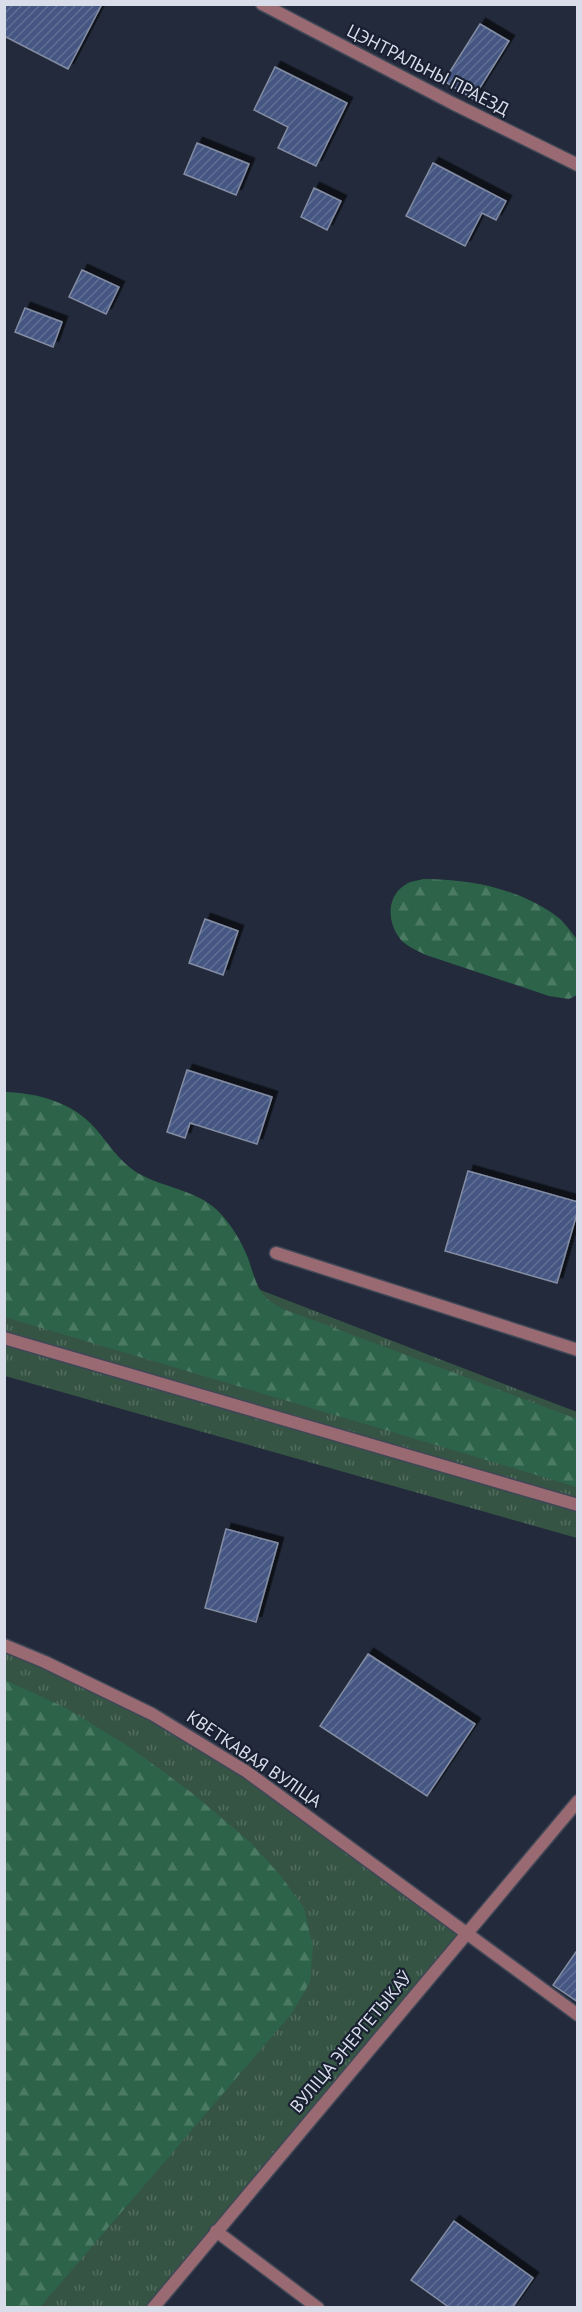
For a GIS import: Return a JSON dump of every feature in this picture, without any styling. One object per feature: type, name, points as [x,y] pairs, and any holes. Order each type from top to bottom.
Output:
[{"type":"street","name":"ЦЭНТРАЛЬНЫ ПРАЕЗД","points":[[262,4],[452,103],[578,165]]},
{"type":"street","points":[[276,1254],[578,1350]]},
{"type":"street","points":[[4,1338],[578,1505]]},
{"type":"street","name":"КВЕТКАВАЯ ВУЛІЦА","points":[[4,1645],[45,1662],[152,1714],[247,1772],[578,2015]]},
{"type":"street","name":"ВУЛІЦА ЭНЕРГЕТЫКАЎ","points":[[153,2307],[578,1801]]},
{"type":"street","points":[[216,2232],[318,2307]]},
{"type":"green space","points":[[423,879],[458,881],[492,887],[525,898],[558,917],[577,939],[577,995],[569,999],[549,996],[426,955],[407,945],[401,940],[393,926],[392,903],[394,896],[405,885]]},
{"type":"green space","points":[[5,1092],[30,1094],[65,1105],[86,1119],[119,1157],[136,1172],[200,1198],[218,1211],[235,1233],[263,1295],[283,1309],[577,1419],[577,1487],[5,1317]]},
{"type":"green space","points":[[4,1191],[577,1412],[577,1538],[5,1376]]},
{"type":"green space","points":[[4,1645],[45,1662],[247,1772],[467,1932],[153,2307],[5,2307]]},
{"type":"green space","points":[[5,1680],[64,1707],[128,1746],[192,1793],[250,1842],[281,1876],[304,1908],[313,1947],[310,1982],[292,2013],[40,2307],[5,2307]]},
{"type":"building","points":[[4,4],[102,4],[68,69],[4,36]]},
{"type":"building","points":[[480,24],[509,41],[473,99],[444,81]]},
{"type":"building","points":[[275,67],[347,103],[316,166],[278,148],[288,127],[254,110]]},
{"type":"building","points":[[197,143],[249,164],[236,195],[184,174]]},
{"type":"building","points":[[433,163],[506,201],[496,220],[482,213],[465,246],[406,216]]},
{"type":"building","points":[[314,188],[341,201],[327,230],[301,217]]},
{"type":"building","points":[[82,270],[119,287],[106,314],[69,297]]},
{"type":"building","points":[[25,308],[62,322],[53,347],[15,332]]},
{"type":"building","points":[[205,919],[238,931],[223,975],[189,963]]},
{"type":"building","points":[[187,1070],[272,1097],[257,1144],[190,1123],[185,1138],[167,1132]]},
{"type":"building","points":[[468,1171],[578,1202],[578,1210],[557,1283],[445,1251]]},
{"type":"building","points":[[226,1529],[278,1543],[256,1622],[205,1608]]},
{"type":"building","points":[[368,1654],[475,1724],[427,1796],[320,1726]]},
{"type":"building","points":[[576,1952],[578,1953],[578,2002],[553,1985]]},
{"type":"building","points":[[454,2221],[533,2278],[512,2308],[450,2308],[411,2280]]}]
